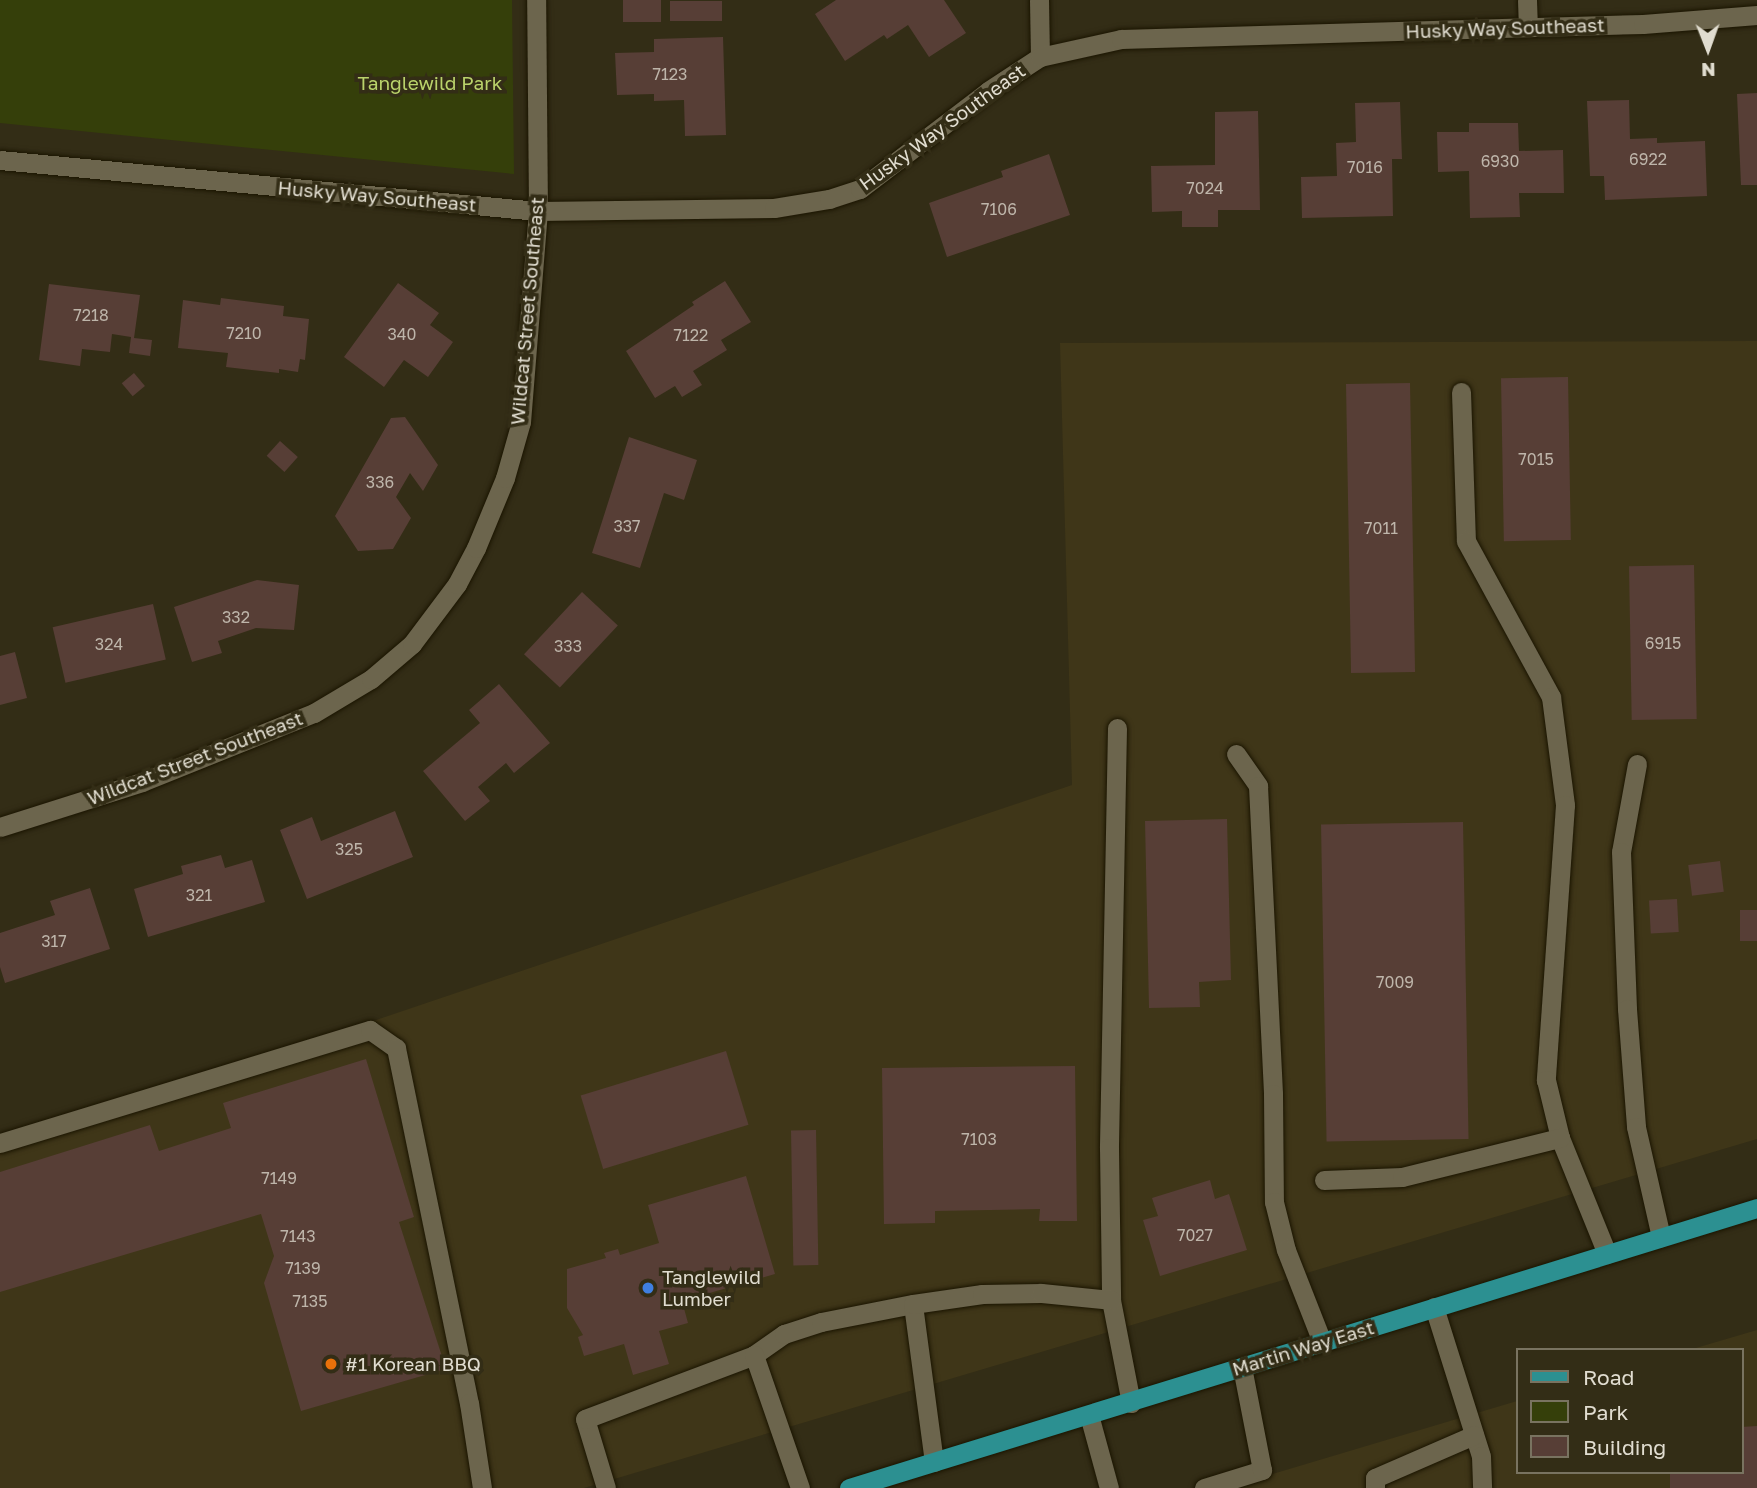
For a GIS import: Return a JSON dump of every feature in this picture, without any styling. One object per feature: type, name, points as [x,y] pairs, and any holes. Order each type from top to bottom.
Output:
[{"type":"main road","name":"Martin Way East","points":[[849,1488],[1757,1208]]},
{"type":"street","name":"Wildcat Street Southeast","points":[[0,827],[142,782],[314,713],[371,679],[412,645],[457,584],[476,548],[505,478],[521,422],[538,211],[536,0]]},
{"type":"street","points":[[1040,0],[1040,57]]},
{"type":"street","points":[[1527,0],[1528,27]]},
{"type":"street","name":"Husky Way Southeast","points":[[0,160],[538,211],[774,208],[828,199],[860,189],[988,91],[1040,57],[1121,39],[1643,24],[1757,15]]},
{"type":"street","points":[[1461,393],[1466,541],[1551,697],[1564,805],[1546,1080],[1560,1138],[1607,1254]]},
{"type":"street","points":[[1117,728],[1109,1148],[1111,1300],[1130,1403]]},
{"type":"street","points":[[1236,754],[1258,786],[1273,1094],[1274,1202],[1286,1250],[1322,1342]]},
{"type":"street","points":[[1637,764],[1621,852],[1627,1009],[1636,1128],[1661,1237]]},
{"type":"street","points":[[0,1143],[370,1030],[396,1048],[469,1403],[482,1488]]},
{"type":"street","points":[[1324,1180],[1402,1177],[1560,1138]]},
{"type":"street","points":[[606,1488],[585,1419],[754,1356],[784,1334],[821,1322],[982,1294],[1041,1293],[1111,1300]]},
{"type":"street","points":[[914,1304],[934,1462]]},
{"type":"street","points":[[1434,1307],[1481,1456],[1482,1488]]},
{"type":"street","points":[[754,1356],[800,1488]]},
{"type":"street","points":[[1204,1488],[1262,1470],[1242,1367]]},
{"type":"street","points":[[1089,1415],[1109,1488]]},
{"type":"street","points":[[1375,1488],[1374,1478],[1474,1435]]},
{"type":"shaded area","points":[[1757,341],[1757,1139],[584,1488],[0,1488],[0,1147],[1072,785],[1060,343]]},
{"type":"shaded area","points":[[1757,1330],[1757,1488],[1226,1488],[1516,1401],[1516,1474],[1743,1474],[1743,1348],[1696,1348]]},
{"type":"green space","name":"Tanglewild Park","points":[[0,0],[512,0],[514,174],[0,123]]},
{"type":"building","points":[[623,0],[661,0],[661,22],[623,22]]},
{"type":"building","points":[[836,0],[944,0],[966,33],[929,57],[908,25],[887,39],[884,35],[845,61],[815,14]]},
{"type":"building","points":[[670,1],[722,1],[722,21],[670,21]]},
{"type":"building","points":[[723,37],[726,135],[685,136],[684,100],[654,101],[654,94],[617,95],[615,53],[654,52],[654,39]]},
{"type":"building","points":[[1757,93],[1757,185],[1741,185],[1737,94]]},
{"type":"building","points":[[1629,100],[1630,139],[1657,138],[1657,143],[1705,141],[1707,196],[1605,200],[1604,176],[1590,176],[1587,101]]},
{"type":"building","points":[[1400,102],[1402,159],[1392,159],[1393,216],[1302,218],[1301,177],[1337,176],[1336,143],[1356,142],[1355,103]]},
{"type":"building","points":[[1258,111],[1260,210],[1218,210],[1218,227],[1182,227],[1182,211],[1152,212],[1151,166],[1215,165],[1215,112]]},
{"type":"building","points":[[1469,123],[1518,123],[1519,151],[1563,150],[1564,193],[1519,193],[1520,217],[1470,218],[1469,171],[1438,172],[1437,132],[1469,132]]},
{"type":"building","points":[[1049,154],[1070,215],[947,257],[929,203],[1003,177],[1001,171]]},
{"type":"building","points":[[725,281],[751,322],[721,340],[727,350],[693,371],[702,385],[682,397],[675,386],[655,398],[626,351]]},
{"type":"building","points":[[398,283],[439,313],[430,325],[453,342],[428,377],[404,360],[384,387],[344,357]]},
{"type":"building","points":[[49,284],[140,295],[134,338],[152,340],[150,356],[129,353],[131,337],[112,334],[110,352],[82,349],[80,366],[39,360]]},
{"type":"building","points":[[221,298],[284,306],[283,316],[309,319],[305,360],[300,359],[298,372],[279,369],[279,373],[226,367],[228,353],[178,348],[183,300],[220,305]]},
{"type":"building","points":[[134,373],[145,386],[133,396],[122,383]]},
{"type":"building","points":[[1568,377],[1571,540],[1504,541],[1501,378]]},
{"type":"building","points":[[1410,383],[1415,672],[1351,673],[1346,384]]},
{"type":"building","points":[[405,417],[438,465],[423,491],[410,473],[396,497],[411,518],[393,549],[358,551],[335,516],[391,418]]},
{"type":"building","points":[[629,437],[697,460],[684,500],[664,493],[640,568],[592,553]]},
{"type":"building","points":[[280,441],[298,457],[284,472],[267,456]]},
{"type":"building","points":[[1694,565],[1697,719],[1632,720],[1629,566]]},
{"type":"building","points":[[257,580],[299,585],[294,630],[256,628],[218,641],[222,653],[192,662],[174,607]]},
{"type":"building","points":[[582,592],[618,625],[560,688],[524,654]]},
{"type":"building","points":[[153,604],[166,660],[65,683],[53,627]]},
{"type":"building","points":[[15,652],[27,698],[0,705],[0,656]]},
{"type":"building","points":[[499,684],[550,743],[514,773],[506,763],[478,787],[490,801],[465,821],[423,771],[480,723],[469,710]]},
{"type":"building","points":[[395,811],[413,857],[307,899],[280,830],[312,817],[321,841]]},
{"type":"building","points":[[1227,819],[1231,980],[1199,982],[1200,1007],[1149,1008],[1145,821]]},
{"type":"building","points":[[1463,822],[1469,1139],[1327,1141],[1321,824]]},
{"type":"building","points":[[221,855],[225,868],[252,860],[265,902],[148,937],[134,889],[183,874],[181,866]]},
{"type":"building","points":[[1720,861],[1724,892],[1692,896],[1688,865]]},
{"type":"building","points":[[90,888],[110,949],[5,983],[0,967],[0,933],[55,915],[50,901]]},
{"type":"building","points":[[1677,899],[1679,932],[1651,933],[1649,900]]},
{"type":"building","points":[[1740,910],[1757,910],[1757,941],[1740,941]]},
{"type":"building","points":[[726,1051],[749,1125],[603,1169],[581,1095]]},
{"type":"building","points":[[366,1059],[414,1217],[399,1222],[446,1369],[301,1411],[264,1283],[274,1256],[261,1214],[0,1292],[0,1172],[150,1125],[159,1151],[231,1128],[223,1103]]},
{"type":"building","points":[[1075,1066],[1077,1221],[1039,1221],[1040,1209],[935,1211],[935,1223],[884,1224],[882,1068]]},
{"type":"building","points":[[791,1130],[816,1130],[818,1265],[793,1265]]},
{"type":"building","name":"Tanglewild Lumber","points":[[746,1176],[775,1274],[682,1301],[688,1323],[659,1331],[669,1364],[633,1375],[624,1344],[584,1356],[578,1337],[583,1335],[567,1308],[567,1269],[606,1258],[604,1253],[618,1249],[620,1255],[659,1243],[648,1205]]},
{"type":"building","points":[[1210,1180],[1215,1199],[1229,1194],[1247,1250],[1160,1276],[1143,1220],[1158,1216],[1152,1198]]},
{"type":"building","points":[[1757,1426],[1757,1488],[1670,1488],[1670,1474],[1743,1474],[1743,1427]]},
{"type":"place","name":"Tanglewild Lumber","points":[[648,1288]]},
{"type":"place","name":"#1 Korean BBQ","points":[[331,1364]]}]
